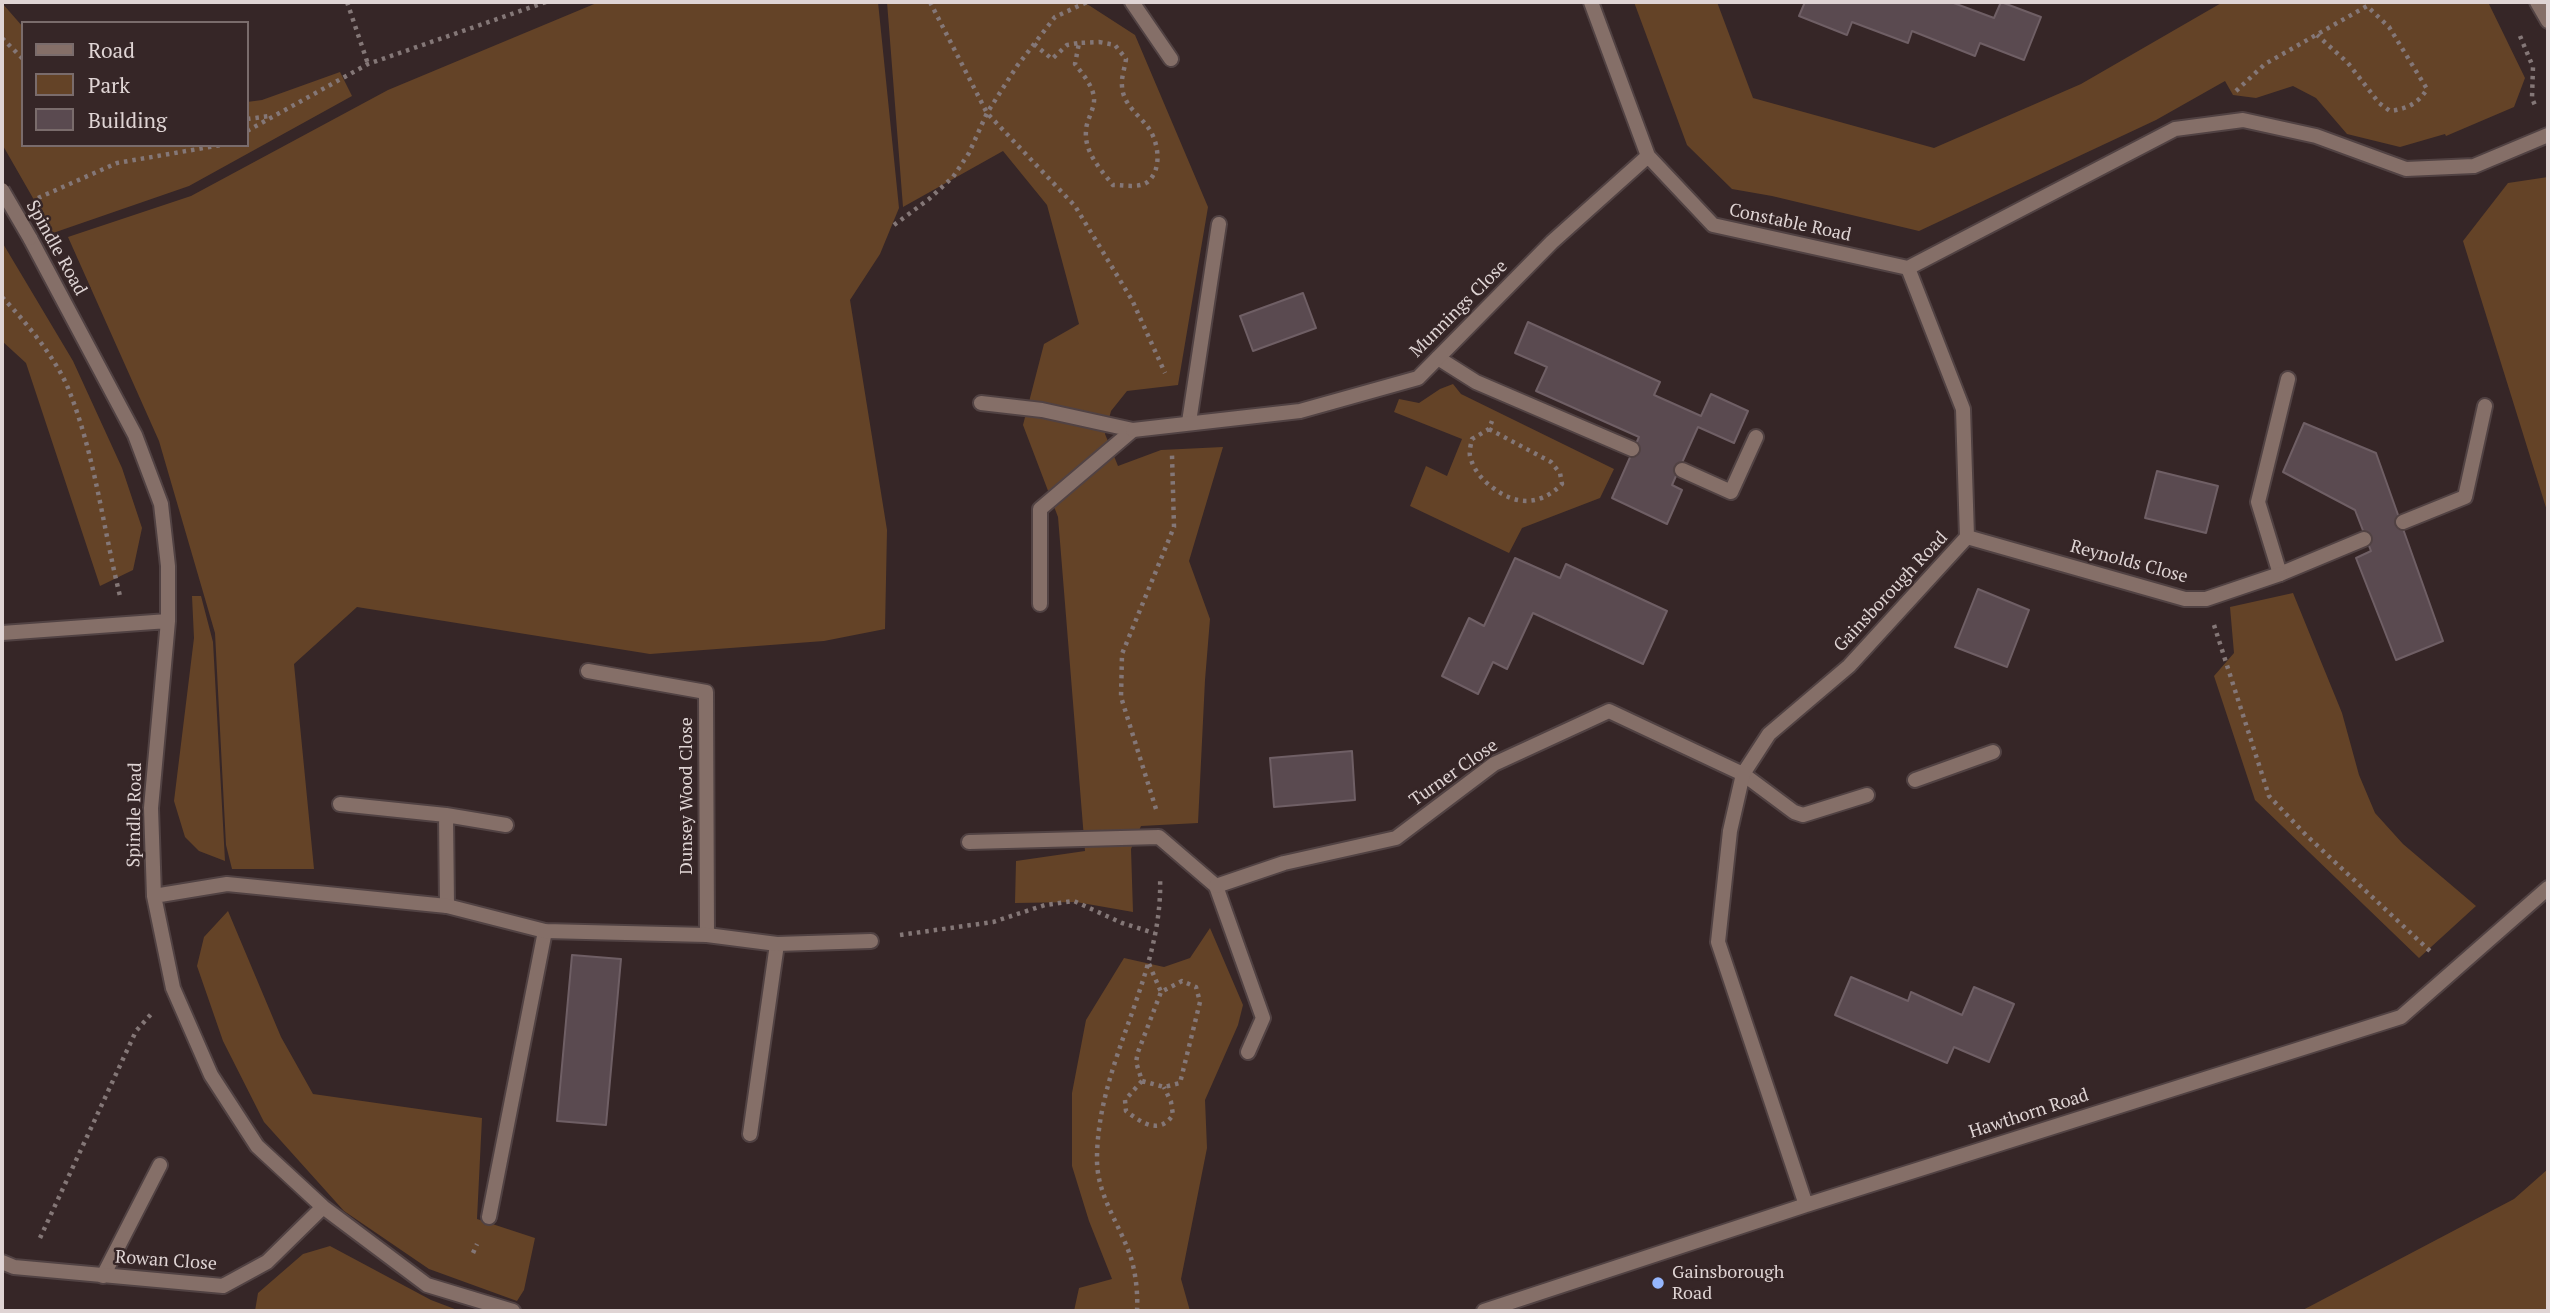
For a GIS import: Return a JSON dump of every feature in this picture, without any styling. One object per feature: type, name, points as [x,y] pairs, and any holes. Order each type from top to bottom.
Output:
[{"type":"street","points":[[1132,2],[1171,59]]},
{"type":"street","name":"Constable Road","points":[[1591,2],[1648,156],[1713,225],[1908,268]]},
{"type":"street","points":[[2537,2],[2548,21]]},
{"type":"street","points":[[1908,268],[2175,129],[2243,120],[2316,136],[2406,169],[2474,166],[2548,136]]},
{"type":"street","name":"Munnings Close","points":[[1133,430],[1300,411],[1418,378],[1552,242],[1648,156]]},
{"type":"street","name":"Spindle Road","points":[[2,190],[135,435],[161,504],[168,566],[168,621],[151,808],[154,896],[173,988],[211,1075],[257,1146],[323,1207],[427,1285],[513,1311]]},
{"type":"street","points":[[1189,422],[1219,224]]},
{"type":"street","name":"Gainsborough Road","points":[[1806,1205],[1718,942],[1730,831],[1743,774],[1769,734],[1849,666],[1967,537],[1963,409],[1908,268]]},
{"type":"street","points":[[1438,358],[1476,382],[1632,449]]},
{"type":"street","points":[[2280,574],[2258,502],[2288,379]]},
{"type":"street","points":[[981,403],[1042,410],[1133,430]]},
{"type":"street","points":[[2403,522],[2465,497],[2485,406]]},
{"type":"street","points":[[1040,604],[1040,509],[1133,430]]},
{"type":"street","points":[[1682,470],[1731,492],[1756,437]]},
{"type":"street","name":"Reynolds Close","points":[[1967,537],[2185,599],[2206,599],[2280,574],[2364,539]]},
{"type":"street","points":[[2,633],[168,621]]},
{"type":"street","name":"Dunsey Wood Close","points":[[588,671],[706,692],[707,935]]},
{"type":"street","name":"Turner Close","points":[[1216,886],[1284,863],[1396,838],[1494,764],[1609,711],[1743,774],[1803,816],[1867,795]]},
{"type":"street","points":[[1915,780],[1993,752]]},
{"type":"street","points":[[340,804],[446,815],[506,825]]},
{"type":"street","points":[[446,815],[447,906]]},
{"type":"street","points":[[969,842],[1159,837],[1216,886],[1264,1018],[1248,1052]]},
{"type":"street","points":[[154,896],[227,884],[447,906],[545,931],[707,935],[777,944],[871,941]]},
{"type":"street","name":"Hawthorn Road","points":[[1484,1311],[1806,1205],[2400,1017],[2548,888]]},
{"type":"street","points":[[489,1217],[545,931]]},
{"type":"street","points":[[750,1134],[777,944]]},
{"type":"street","name":"Rowan Close","points":[[103,1276],[160,1165]]},
{"type":"street","name":"Rowan Close","points":[[2,1262],[26,1268],[223,1286],[267,1262],[323,1207]]},
{"type":"path","points":[[347,2],[368,65]]},
{"type":"path","points":[[248,130],[368,65],[546,2]]},
{"type":"path","points":[[930,2],[987,113],[1075,206],[1132,300],[1165,374]]},
{"type":"path","points":[[894,225],[953,177],[970,152],[987,113],[1055,17],[1087,2]]},
{"type":"path","points":[[2209,124],[2238,89],[2265,64],[2367,6],[2389,27],[2427,89],[2421,99],[2403,110],[2390,111],[2379,103],[2348,64],[2317,35]]},
{"type":"path","points":[[2519,34],[2533,67],[2532,98],[2548,136]]},
{"type":"path","points":[[2,38],[21,57]]},
{"type":"path","points":[[1034,44],[1052,59],[1067,45],[1079,43],[1099,42],[1115,44],[1126,59],[1122,86],[1136,115],[1150,130],[1156,152],[1158,162],[1153,175],[1145,183],[1134,186],[1113,185],[1098,166],[1088,145],[1086,131],[1094,99],[1085,77],[1075,64],[1079,43]]},
{"type":"path","points":[[248,119],[276,115]]},
{"type":"path","points":[[36,199],[117,163],[209,147]]},
{"type":"path","points":[[2,297],[29,325],[67,386],[88,450],[127,625]]},
{"type":"path","points":[[1489,429],[1551,462],[1560,473],[1562,484],[1552,494],[1539,500],[1520,503],[1503,496],[1481,479],[1469,454],[1472,439],[1489,429],[1503,394]]},
{"type":"path","points":[[1137,1311],[1138,1300],[1131,1259],[1105,1204],[1096,1159],[1104,1093],[1149,964],[1161,897],[1157,813],[1121,697],[1122,654],[1174,527],[1171,425]]},
{"type":"path","points":[[2206,599],[2269,796],[2306,835],[2452,972]]},
{"type":"path","points":[[871,941],[922,930],[993,922],[1045,905],[1074,901],[1122,923],[1154,933]]},
{"type":"path","points":[[1149,964],[1161,992]]},
{"type":"path","points":[[1182,981],[1196,987],[1200,1002],[1180,1083],[1164,1087],[1142,1081],[1136,1062],[1138,1052],[1161,992],[1182,981]]},
{"type":"path","points":[[26,1268],[136,1031],[173,988]]},
{"type":"path","points":[[1142,1081],[1125,1100],[1126,1111],[1141,1122],[1159,1127],[1168,1123],[1173,1115],[1164,1087]]},
{"type":"green space","points":[[599,2],[878,2],[899,208],[880,254],[850,300],[887,530],[885,629],[824,641],[650,654],[357,607],[294,664],[314,869],[232,869],[226,845],[215,633],[159,441],[68,237],[191,196],[388,90]]},
{"type":"green space","points":[[887,2],[1087,2],[1135,35],[1208,207],[1178,385],[1127,391],[1111,411],[1105,434],[1118,466],[1161,450],[1223,447],[1189,561],[1210,619],[1198,823],[1141,826],[1131,849],[1133,912],[1076,902],[1015,903],[1016,861],[1085,851],[1058,517],[1023,425],[1044,344],[1079,324],[1047,205],[1003,151],[903,207]]},
{"type":"green space","points":[[1634,2],[1717,2],[1753,98],[1934,148],[2081,84],[2223,2],[2488,2],[2525,78],[2514,107],[2446,136],[2445,134],[2400,147],[2347,134],[2316,98],[2293,86],[2256,98],[2233,95],[2225,81],[2156,120],[1919,231],[1732,189],[1687,145]]},
{"type":"green space","points":[[2,3],[21,25],[21,147],[248,147],[248,102],[262,100],[340,72],[352,96],[189,186],[53,233],[2,144]]},
{"type":"green space","points":[[2548,177],[2548,514],[2463,241],[2508,183]]},
{"type":"green space","points":[[2,242],[73,361],[122,468],[142,528],[133,570],[100,586],[26,363],[2,341]]},
{"type":"green space","points":[[1453,384],[1461,394],[1614,469],[1600,498],[1522,528],[1509,553],[1410,506],[1426,466],[1447,476],[1462,439],[1394,412],[1399,399],[1419,403]]},
{"type":"green space","points":[[2293,593],[2342,713],[2359,775],[2375,813],[2403,844],[2476,906],[2419,958],[2255,800],[2214,676],[2234,653],[2230,607]]},
{"type":"green space","points":[[192,596],[201,596],[213,642],[225,861],[199,851],[185,837],[174,801],[194,638]]},
{"type":"green space","points":[[228,911],[281,1037],[313,1094],[482,1118],[477,1219],[535,1238],[524,1290],[517,1301],[429,1269],[344,1211],[264,1122],[223,1041],[197,966],[204,937]]},
{"type":"green space","points":[[1210,928],[1243,1005],[1238,1025],[1205,1100],[1207,1148],[1181,1279],[1190,1311],[1074,1311],[1079,1288],[1112,1279],[1089,1221],[1072,1166],[1072,1093],[1086,1020],[1124,958],[1164,967],[1190,958]]},
{"type":"green space","points":[[2548,1169],[2548,1311],[2301,1311],[2514,1199]]},
{"type":"green space","points":[[330,1246],[431,1300],[460,1311],[255,1311],[258,1293],[303,1254]]},
{"type":"building","points":[[1805,2],[1951,2],[1994,18],[2001,2],[2041,17],[2024,60],[1980,43],[1975,56],[1912,31],[1908,43],[1852,22],[1847,35],[1799,16]]},
{"type":"building","points":[[1303,293],[1316,328],[1253,351],[1240,316]]},
{"type":"building","points":[[1528,322],[1660,382],[1654,395],[1701,416],[1711,394],[1748,411],[1734,443],[1698,427],[1672,485],[1682,490],[1667,524],[1612,498],[1639,437],[1536,391],[1547,367],[1515,353]]},
{"type":"building","points":[[2304,423],[2376,453],[2443,641],[2396,660],[2356,558],[2371,551],[2355,510],[2283,472]]},
{"type":"building","points":[[2157,471],[2218,486],[2206,533],[2145,518]]},
{"type":"building","points":[[1515,558],[1560,578],[1566,564],[1667,611],[1643,664],[1533,613],[1507,669],[1493,662],[1478,694],[1442,676],[1469,618],[1484,626]]},
{"type":"building","points":[[1978,589],[2029,610],[2007,667],[1955,647]]},
{"type":"building","points":[[1352,751],[1355,800],[1274,807],[1270,758]]},
{"type":"building","points":[[572,955],[621,959],[606,1125],[557,1121]]},
{"type":"building","points":[[1851,977],[1908,1001],[1911,992],[1962,1015],[1974,987],[2014,1004],[1989,1062],[1954,1047],[1947,1063],[1835,1015]]},
{"type":"place","name":"Gainsborough Road","points":[[1658,1283]]}]
